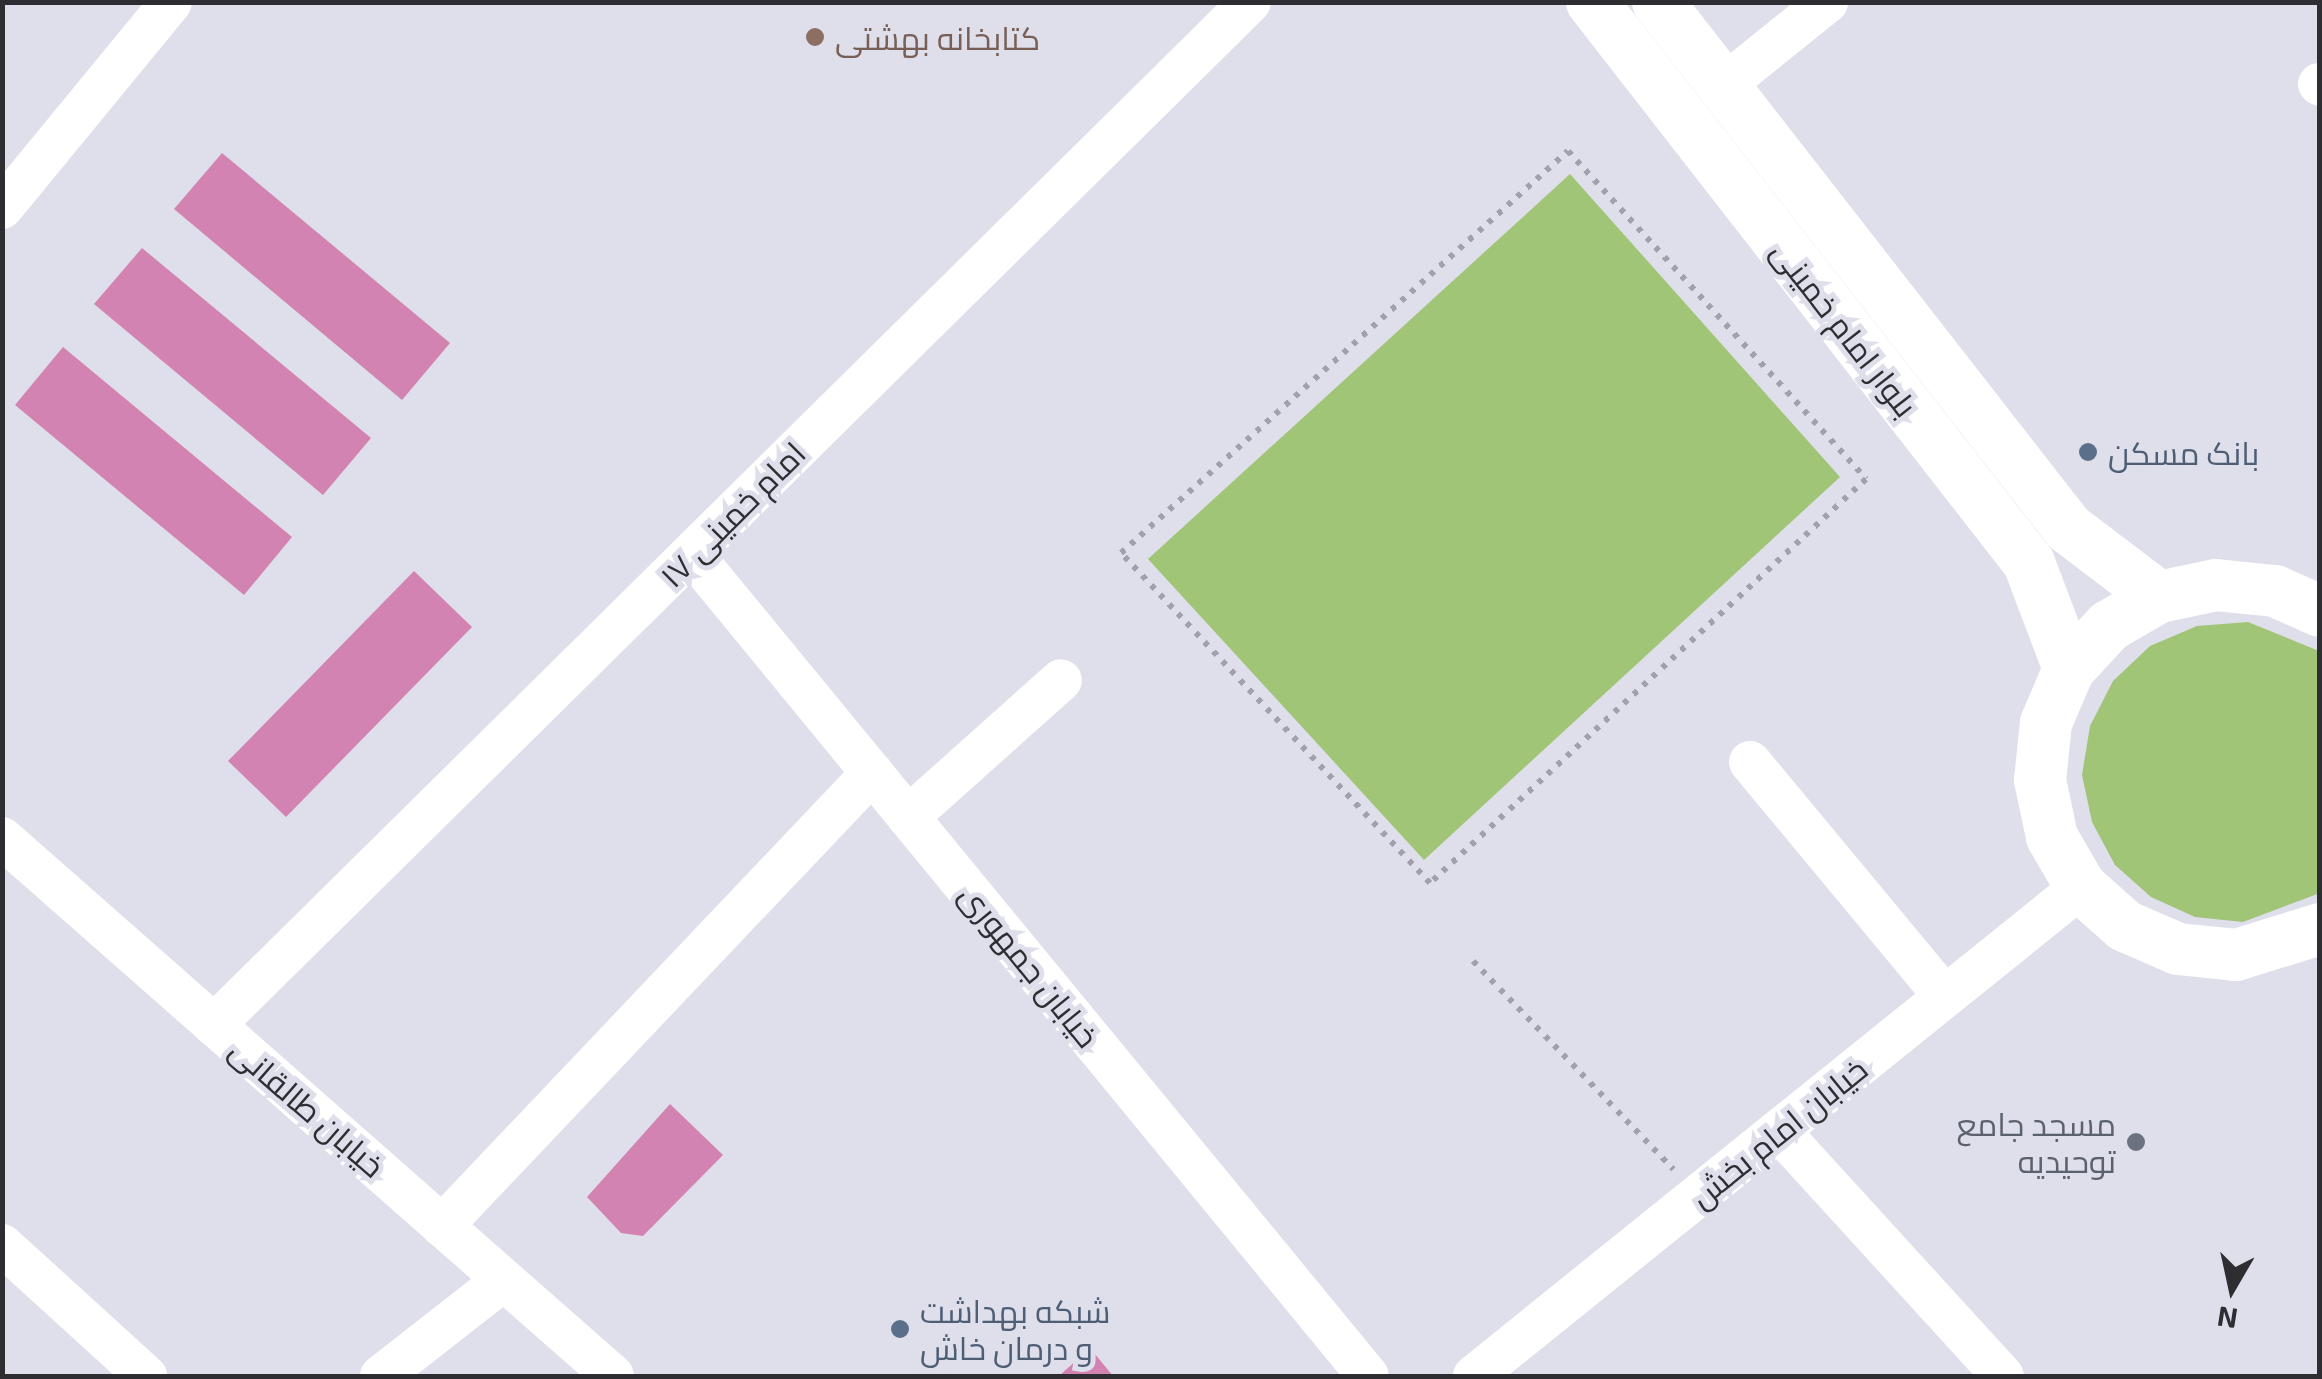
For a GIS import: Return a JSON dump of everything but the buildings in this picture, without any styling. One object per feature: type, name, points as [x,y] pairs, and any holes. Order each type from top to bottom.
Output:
[{"type":"main road","name":"بلوار امام خمینی","points":[[1592,2],[2029,563],[2070,669]]},
{"type":"main road","name":"بلوار امام خمینی","points":[[1658,2],[2068,528],[2159,597]]},
{"type":"main road","points":[[2311,945],[2236,956],[2178,950],[2124,926],[2082,887],[2052,837],[2040,780],[2046,722],[2070,669],[2108,626],[2159,597],[2216,585],[2274,591],[2320,611]]},
{"type":"street","points":[[2,208],[171,2]]},
{"type":"street","name":"امام خمینی ۱۷","points":[[214,1025],[1250,2]]},
{"type":"street","points":[[1722,86],[1827,2]]},
{"type":"street","name":"خیابان جمهوری","points":[[692,554],[1368,1376]]},
{"type":"street","points":[[908,818],[1061,680]]},
{"type":"street","points":[[1750,762],[1945,997]]},
{"type":"street","points":[[442,1226],[872,774]]},
{"type":"street","name":"خیابان طالقانی","points":[[2,838],[613,1376]]},
{"type":"street","name":"خیابان امام بخش","points":[[1474,1376],[2082,887]]},
{"type":"street","points":[[1779,1131],[2003,1376]]},
{"type":"street","points":[[2,1245],[146,1376]]},
{"type":"street","points":[[382,1376],[504,1280]]},
{"type":"path","points":[[1568,151],[1866,479],[1430,883],[1120,553],[1568,151]]},
{"type":"path","points":[[1473,961],[1696,1197]]},
{"type":"green space","points":[[1570,174],[1840,477],[1424,860],[1148,559]]},
{"type":"green space","points":[[2248,622],[2319,651],[2320,893],[2243,922],[2195,917],[2151,897],[2115,865],[2092,822],[2082,775],[2090,726],[2113,681],[2150,646],[2197,626]]},
{"type":"place","name":"کتابخانه بهشتی","points":[[815,37]]},
{"type":"place","name":"بانک مسکن","points":[[2088,452]]},
{"type":"place","name":"مسجد جامع توحیدیه","points":[[2136,1142]]},
{"type":"place","name":"شبکه بهداشت و درمان خاش","points":[[900,1329]]}]
